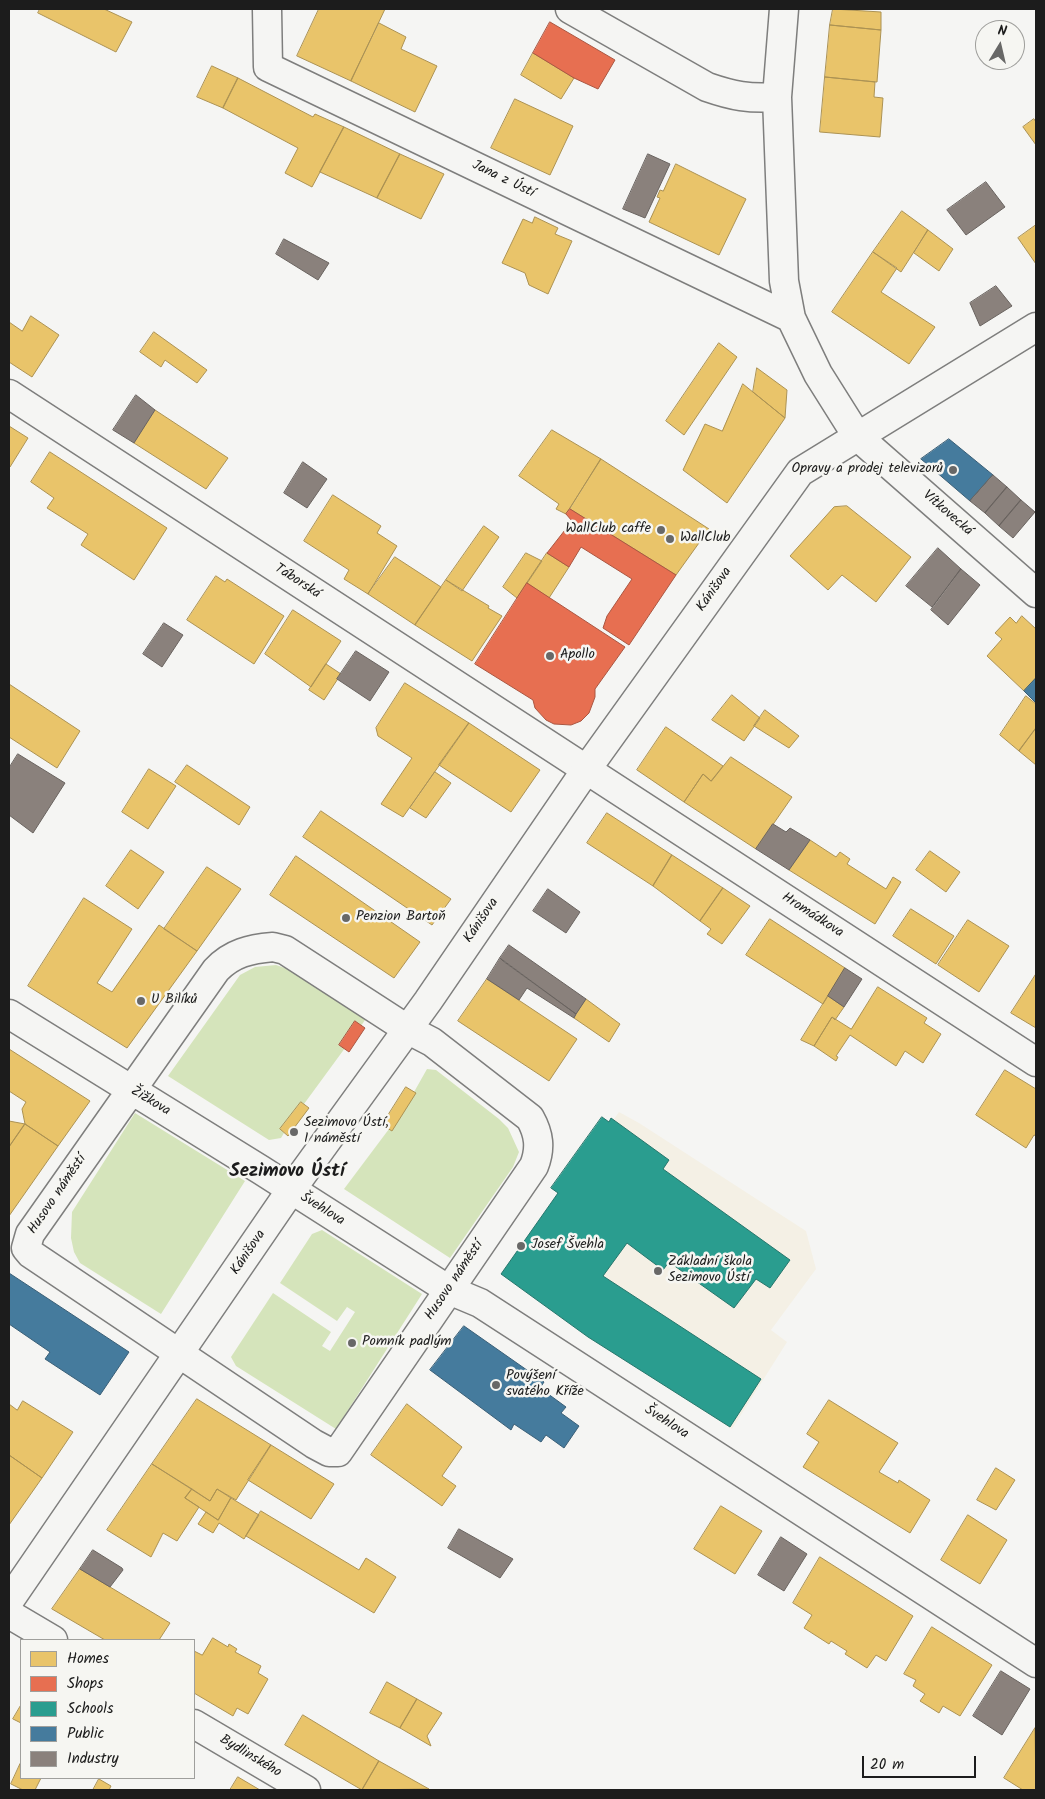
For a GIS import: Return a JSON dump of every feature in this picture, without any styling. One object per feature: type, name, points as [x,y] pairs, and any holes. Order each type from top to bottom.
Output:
[{"type":"street","name":"Jana z Ústí","points":[[267,9],[268,67],[791,318]]},
{"type":"street","points":[[570,9],[707,87],[728,95],[750,99],[777,96]]},
{"type":"street","points":[[784,9],[777,96],[784,281],[791,318],[818,374],[857,436]]},
{"type":"street","name":"Kánišova","points":[[9,1601],[291,1190],[407,1029],[586,770],[800,472],[1036,327]]},
{"type":"street","name":"Táborská","points":[[9,394],[586,770]]},
{"type":"street","name":"Vítkovecká","points":[[857,436],[1036,593]]},
{"type":"street","name":"Hromádkova","points":[[586,770],[1036,1062]]},
{"type":"street","name":"Husovo náměstí","points":[[272,946],[285,950],[407,1029],[432,1042],[530,1118],[538,1132],[538,1155],[534,1166],[338,1452],[324,1450],[31,1254],[26,1248],[30,1234],[130,1090],[224,961],[247,950],[272,946]]},
{"type":"street","name":"Žižkova","points":[[9,1014],[291,1190]]},
{"type":"street","name":"Švehlova","points":[[291,1190],[448,1290],[480,1303],[1036,1663]]},
{"type":"street","points":[[9,1614],[51,1639]]},
{"type":"street","name":"Bydlinského","points":[[195,1725],[306,1790]]},
{"type":"shaded area","name":"Základní škola Sezimovo Ústí","points":[[619,1112],[806,1231],[816,1269],[771,1330],[787,1342],[732,1429],[588,1337],[558,1193],[551,1188],[602,1117],[609,1122]]},
{"type":"green space","points":[[276,965],[291,970],[367,1017],[361,1026],[355,1022],[339,1045],[345,1048],[304,1104],[301,1102],[280,1129],[284,1133],[281,1138],[269,1140],[168,1076],[240,975],[255,967]]},
{"type":"green space","points":[[427,1069],[436,1070],[499,1119],[508,1128],[519,1152],[513,1167],[450,1258],[344,1189],[389,1129],[392,1131]]},
{"type":"green space","points":[[135,1113],[245,1181],[161,1314],[80,1263],[74,1252],[71,1238],[72,1212]]},
{"type":"green space","points":[[322,1230],[422,1294],[336,1429],[236,1366],[231,1357],[273,1293],[331,1332],[322,1346],[330,1351],[355,1312],[347,1307],[337,1321],[280,1283],[312,1234]]},
{"type":"building: Homes","points":[[40,9],[104,9],[132,22],[116,52],[38,13]]},
{"type":"building: Homes","points":[[319,9],[385,9],[351,81],[297,56]]},
{"type":"building: Homes","points":[[833,9],[881,12],[881,30],[830,25]]},
{"type":"building: Homes","points":[[379,23],[406,37],[401,49],[437,66],[415,112],[351,81]]},
{"type":"building: Homes","points":[[830,25],[881,30],[877,82],[825,77]]},
{"type":"building: Homes","points":[[533,53],[574,78],[561,99],[521,75]]},
{"type":"building: Homes","points":[[212,66],[238,78],[223,108],[197,97]]},
{"type":"building: Homes","points":[[825,77],[875,82],[874,97],[883,98],[880,137],[820,132]]},
{"type":"building: Homes","points":[[238,78],[313,117],[315,114],[344,127],[312,187],[285,173],[298,148],[223,108]]},
{"type":"building: Homes","points":[[515,99],[573,126],[550,175],[491,148]]},
{"type":"building: Homes","points":[[1034,119],[1036,122],[1036,145],[1023,127]]},
{"type":"building: Homes","points":[[344,127],[400,154],[377,198],[320,172]]},
{"type":"building: Homes","points":[[400,154],[444,174],[421,219],[377,198]]},
{"type":"building: Homes","points":[[676,164],[746,199],[719,255],[649,222],[660,198],[657,197],[660,190],[663,191]]},
{"type":"building: Homes","points":[[902,211],[928,230],[901,272],[873,252]]},
{"type":"building: Homes","points":[[535,217],[558,228],[555,234],[572,241],[548,294],[529,285],[525,273],[502,263],[523,219],[532,223]]},
{"type":"building: Homes","points":[[1036,225],[1036,264],[1018,238]]},
{"type":"building: Homes","points":[[928,230],[953,249],[939,271],[914,253]]},
{"type":"building: Homes","points":[[873,252],[897,268],[881,292],[935,327],[909,364],[832,312]]},
{"type":"building: Homes","points":[[31,316],[59,335],[32,377],[9,362],[9,322],[22,331]]},
{"type":"building: Homes","points":[[154,332],[207,370],[197,383],[165,360],[161,367],[140,352]]},
{"type":"building: Homes","points":[[719,343],[737,357],[684,435],[666,421]]},
{"type":"building: Homes","points":[[757,368],[787,390],[785,418],[753,392]]},
{"type":"building: Homes","points":[[743,384],[785,418],[727,503],[683,470],[705,424],[722,431]]},
{"type":"building: Homes","points":[[155,410],[228,458],[206,489],[134,443]]},
{"type":"building: Homes","points":[[9,426],[28,438],[10,467],[9,466]]},
{"type":"building: Homes","points":[[552,430],[601,459],[566,514],[556,509],[559,504],[519,476]]},
{"type":"building: Homes","points":[[50,452],[167,528],[134,580],[81,545],[88,534],[47,508],[54,498],[31,482]]},
{"type":"building: Homes","points":[[601,459],[709,529],[676,575],[570,509]]},
{"type":"building: Homes","points":[[333,495],[381,526],[377,533],[397,546],[368,594],[344,579],[349,570],[304,541]]},
{"type":"building: Homes","points":[[847,506],[911,557],[876,602],[842,575],[828,590],[790,556],[834,507]]},
{"type":"building: Homes","points":[[484,526],[499,537],[462,591],[446,580]]},
{"type":"building: Homes","points":[[526,553],[542,561],[517,598],[503,587]]},
{"type":"building: Homes","points":[[547,553],[569,567],[549,598],[527,583]]},
{"type":"building: Homes","points":[[395,557],[441,587],[415,625],[368,594]]},
{"type":"building: Homes","points":[[216,576],[225,582],[227,579],[284,616],[254,664],[187,620]]},
{"type":"building: Homes","points":[[446,580],[502,616],[472,661],[415,625]]},
{"type":"building: Homes","points":[[293,610],[341,641],[311,687],[265,654]]},
{"type":"building: Homes","points":[[1022,616],[1036,629],[1036,678],[1024,691],[987,656],[1002,639],[995,633],[1010,617],[1016,623]]},
{"type":"building: Homes","points":[[326,664],[341,674],[324,700],[309,690]]},
{"type":"building: Homes","points":[[405,683],[469,723],[403,817],[381,804],[412,758],[378,736],[376,728]]},
{"type":"building: Homes","points":[[9,684],[80,731],[57,768],[9,737]]},
{"type":"building: Homes","points":[[732,695],[760,718],[744,741],[712,720]]},
{"type":"building: Homes","points":[[1026,696],[1036,704],[1036,728],[1019,751],[1000,735]]},
{"type":"building: Homes","points":[[765,710],[799,736],[789,748],[754,726]]},
{"type":"building: Homes","points":[[469,723],[540,770],[511,812],[439,765]]},
{"type":"building: Homes","points":[[666,727],[723,766],[711,781],[703,774],[684,802],[637,770]]},
{"type":"building: Homes","points":[[1036,728],[1036,765],[1019,751]]},
{"type":"building: Homes","points":[[731,757],[792,797],[756,849],[684,802],[703,774],[711,781]]},
{"type":"building: Homes","points":[[187,765],[250,807],[239,825],[175,782]]},
{"type":"building: Homes","points":[[149,769],[176,786],[148,829],[122,812]]},
{"type":"building: Homes","points":[[435,772],[451,783],[426,818],[410,808]]},
{"type":"building: Homes","points":[[321,811],[451,899],[432,925],[303,837]]},
{"type":"building: Homes","points":[[607,813],[672,855],[653,886],[587,843]]},
{"type":"building: Homes","points":[[810,840],[836,857],[840,852],[850,859],[847,864],[886,889],[893,877],[901,882],[875,924],[789,870]]},
{"type":"building: Homes","points":[[131,850],[164,872],[138,909],[106,886]]},
{"type":"building: Homes","points":[[930,851],[960,872],[946,892],[916,870]]},
{"type":"building: Homes","points":[[672,855],[723,888],[700,921],[653,886]]},
{"type":"building: Homes","name":"Penzion Bartoň","points":[[296,856],[420,942],[394,978],[270,895]]},
{"type":"building: Homes","points":[[207,867],[241,889],[197,951],[164,929]]},
{"type":"building: Homes","points":[[723,888],[750,906],[722,944],[707,934],[711,929],[700,921]]},
{"type":"building: Homes","points":[[84,898],[132,929],[97,983],[112,992],[159,925],[197,951],[127,1048],[28,986]]},
{"type":"building: Homes","points":[[911,909],[954,936],[936,964],[893,936]]},
{"type":"building: Homes","points":[[770,919],[845,968],[823,1004],[746,955]]},
{"type":"building: Homes","points":[[968,920],[1009,946],[979,992],[938,965]]},
{"type":"building: Homes","points":[[1036,974],[1036,1028],[1011,1013]]},
{"type":"building: Homes","points":[[487,979],[577,1039],[549,1081],[458,1021]]},
{"type":"building: Homes","points":[[878,987],[927,1018],[924,1023],[941,1034],[923,1063],[905,1051],[896,1066],[850,1035],[836,1056],[838,1057],[836,1061],[814,1046],[832,1017],[851,1029]]},
{"type":"building: Homes","points":[[828,996],[844,1007],[835,1020],[832,1017],[814,1046],[801,1040]]},
{"type":"building: Homes","points":[[586,999],[620,1024],[609,1042],[574,1018]]},
{"type":"building: Homes","points":[[9,1049],[90,1101],[58,1146],[25,1124],[22,1109],[26,1102],[9,1091]]},
{"type":"building: Homes","points":[[1005,1070],[1036,1089],[1036,1136],[1034,1135],[1026,1148],[976,1115]]},
{"type":"building: Homes","points":[[406,1087],[416,1093],[392,1131],[382,1125]]},
{"type":"building: Homes","points":[[301,1102],[309,1108],[288,1136],[280,1129]]},
{"type":"building: Homes","points":[[9,1121],[25,1124],[9,1147]]},
{"type":"building: Homes","points":[[25,1124],[58,1146],[9,1216],[9,1147]]},
{"type":"building: Homes","points":[[197,1399],[271,1445],[236,1500],[217,1489],[210,1501],[152,1464]]},
{"type":"building: Homes","points":[[829,1400],[898,1443],[879,1472],[898,1483],[899,1480],[930,1500],[910,1533],[803,1467],[819,1442],[807,1434]]},
{"type":"building: Homes","points":[[23,1401],[73,1432],[42,1478],[9,1455],[9,1404],[17,1410]]},
{"type":"building: Homes","points":[[407,1404],[462,1447],[442,1476],[456,1486],[442,1506],[371,1455]]},
{"type":"building: Homes","points":[[271,1445],[334,1484],[311,1519],[248,1480]]},
{"type":"building: Homes","points":[[9,1455],[42,1478],[9,1525]]},
{"type":"building: Homes","points":[[152,1464],[192,1489],[185,1498],[199,1507],[177,1541],[163,1533],[151,1557],[107,1530]]},
{"type":"building: Homes","points":[[996,1468],[1015,1480],[996,1510],[977,1500]]},
{"type":"building: Homes","points":[[192,1489],[210,1501],[217,1489],[231,1498],[218,1520],[185,1498]]},
{"type":"building: Homes","points":[[231,1498],[259,1515],[244,1539],[219,1523],[213,1533],[198,1524],[206,1512],[218,1520]]},
{"type":"building: Homes","points":[[721,1506],[762,1531],[735,1574],[694,1549]]},
{"type":"building: Homes","points":[[261,1511],[359,1570],[366,1558],[396,1577],[374,1613],[246,1536]]},
{"type":"building: Homes","points":[[968,1515],[1007,1540],[980,1584],[941,1560]]},
{"type":"building: Homes","points":[[820,1557],[913,1616],[886,1661],[876,1655],[867,1668],[845,1654],[847,1651],[831,1641],[829,1644],[804,1628],[812,1615],[793,1603]]},
{"type":"building: Homes","points":[[80,1569],[170,1623],[160,1639],[103,1639],[52,1609]]},
{"type":"building: Homes","points":[[932,1627],[992,1665],[960,1716],[943,1706],[939,1713],[920,1701],[925,1694],[913,1686],[916,1680],[904,1674]]},
{"type":"building: Homes","points":[[213,1638],[228,1647],[229,1644],[237,1649],[235,1652],[261,1666],[258,1673],[268,1679],[248,1714],[237,1708],[233,1716],[195,1694],[195,1652],[202,1655]]},
{"type":"building: Homes","points":[[387,1682],[417,1699],[400,1728],[370,1713]]},
{"type":"building: Homes","points":[[417,1699],[442,1713],[427,1736],[431,1746],[400,1728]]},
{"type":"building: Homes","points":[[20,1707],[20,1722],[13,1719]]},
{"type":"building: Homes","points":[[303,1715],[379,1761],[362,1790],[285,1745]]},
{"type":"building: Homes","points":[[1035,1728],[1036,1790],[1023,1790],[1004,1778]]},
{"type":"building: Homes","points":[[379,1761],[429,1789],[362,1790]]},
{"type":"building: Homes","points":[[20,1764],[20,1779],[40,1779],[35,1790],[23,1790],[11,1784]]},
{"type":"building: Homes","points":[[238,1777],[260,1790],[230,1790]]},
{"type":"building: Homes","points":[[99,1779],[111,1786],[109,1790],[93,1790]]},
{"type":"building: Shops","points":[[550,22],[615,60],[598,89],[574,78],[533,53]]},
{"type":"building: Shops","points":[[570,509],[676,575],[629,645],[603,628],[607,616],[632,579],[581,547],[569,567],[547,553],[572,521],[566,514]]},
{"type":"building: Shops","name":"Apollo","points":[[527,583],[625,647],[595,689],[595,697],[589,713],[581,721],[571,725],[554,724],[546,720],[535,708],[533,700],[475,664]]},
{"type":"building: Shops","points":[[355,1021],[365,1028],[349,1052],[339,1045]]},
{"type":"building: Schools","name":"Základní škola Sezimovo Ústí","points":[[602,1117],[609,1122],[611,1118],[669,1160],[663,1169],[790,1260],[770,1288],[756,1279],[734,1308],[669,1262],[663,1270],[627,1243],[603,1276],[761,1379],[730,1427],[588,1337],[501,1274],[558,1193],[551,1188]]},
{"type":"building: Public","points":[[949,439],[993,475],[970,501],[921,459]]},
{"type":"building: Public","points":[[1036,678],[1036,703],[1024,691]]},
{"type":"building: Public","points":[[9,1273],[129,1352],[100,1395],[45,1359],[50,1352],[9,1324]]},
{"type":"building: Public","name":"Povýšení svatého Kříže","points":[[464,1326],[544,1382],[540,1388],[566,1407],[561,1413],[579,1426],[564,1448],[546,1435],[541,1442],[514,1424],[511,1430],[430,1370]]},
{"type":"building: Industry","points":[[648,154],[670,164],[645,218],[623,209]]},
{"type":"building: Industry","points":[[986,182],[1005,207],[966,235],[947,210]]},
{"type":"building: Industry","points":[[284,239],[329,263],[318,280],[276,254]]},
{"type":"building: Industry","points":[[996,286],[1012,306],[980,326],[970,303]]},
{"type":"building: Industry","points":[[136,395],[155,410],[134,443],[113,430]]},
{"type":"building: Industry","points":[[303,462],[327,479],[307,508],[284,493]]},
{"type":"building: Industry","points":[[993,475],[1007,487],[985,513],[970,501]]},
{"type":"building: Industry","points":[[1007,487],[1021,500],[999,526],[985,513]]},
{"type":"building: Industry","points":[[1021,500],[1035,512],[1013,538],[999,526]]},
{"type":"building: Industry","points":[[938,548],[961,569],[932,607],[906,586]]},
{"type":"building: Industry","points":[[961,569],[980,585],[948,625],[931,610]]},
{"type":"building: Industry","points":[[164,623],[183,635],[162,667],[143,654]]},
{"type":"building: Industry","points":[[356,651],[389,672],[370,701],[337,679]]},
{"type":"building: Industry","points":[[18,754],[65,783],[33,833],[9,815],[9,768]]},
{"type":"building: Industry","points":[[773,824],[786,832],[790,828],[810,840],[789,870],[756,849]]},
{"type":"building: Industry","points":[[548,889],[580,912],[566,933],[533,911]]},
{"type":"building: Industry","points":[[509,945],[586,999],[576,1014],[500,958]]},
{"type":"building: Industry","points":[[500,958],[576,1014],[574,1018],[527,988],[519,1000],[487,979]]},
{"type":"building: Industry","points":[[845,968],[862,979],[844,1007],[828,996]]},
{"type":"building: Industry","points":[[459,1529],[513,1559],[500,1578],[448,1548]]},
{"type":"building: Industry","points":[[781,1537],[807,1554],[784,1591],[758,1575]]},
{"type":"building: Industry","points":[[93,1550],[123,1570],[110,1587],[80,1569]]},
{"type":"building: Industry","points":[[1001,1671],[1030,1689],[1002,1735],[973,1716]]},
{"type":"place","name":"Opravy a prodej televizorů","points":[[953,470]]},
{"type":"place","name":"WallClub caffe","points":[[661,530]]},
{"type":"place","name":"WallClub","points":[[670,539]]},
{"type":"place","name":"Apollo","points":[[550,656]]},
{"type":"place","name":"Penzion Bartoň","points":[[346,918]]},
{"type":"place","name":"U Bilíků","points":[[141,1001]]},
{"type":"place","name":"Sezimovo Ústí, I náměstí","points":[[294,1132]]},
{"type":"place","name":"Josef Švehla","points":[[521,1246]]},
{"type":"place","name":"Základní škola Sezimovo Ústí","points":[[658,1271]]},
{"type":"place","name":"Pomník padlým","points":[[352,1343]]},
{"type":"place","name":"Povýšení svatého Kříže","points":[[496,1385]]},
{"type":"district","name":"Sezimovo Ústí","points":[[287,1173]]}]
